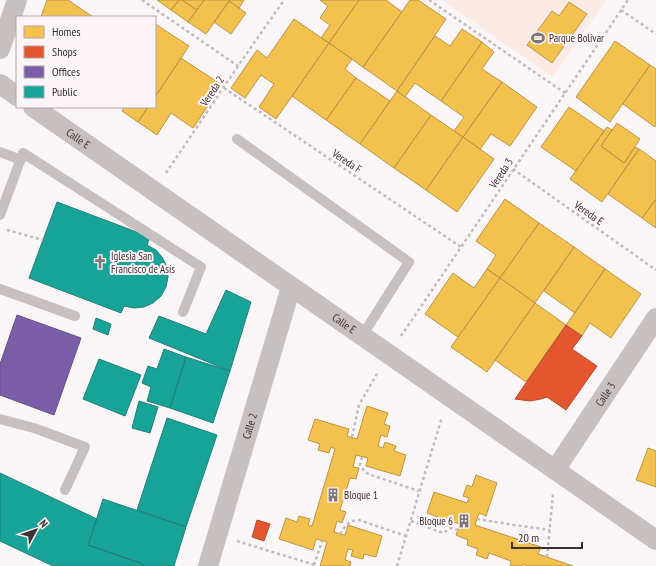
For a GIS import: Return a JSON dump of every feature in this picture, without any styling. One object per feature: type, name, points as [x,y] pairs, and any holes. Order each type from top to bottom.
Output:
[{"type":"street","points":[[0,49],[17,0]]},
{"type":"street","points":[[0,84],[16,95]]},
{"type":"street","name":"Calle E","points":[[34,108],[656,540]]},
{"type":"street","name":"Calle 2","points":[[208,566],[291,287]]},
{"type":"street","name":"Calle 3","points":[[555,470],[656,318]]},
{"type":"lane","points":[[237,139],[409,262],[362,336]]},
{"type":"lane","points":[[0,152],[20,160]]},
{"type":"lane","points":[[0,215],[23,153],[201,266],[183,312]]},
{"type":"lane","points":[[0,290],[75,316]]},
{"type":"lane","points":[[0,418],[34,428],[85,447],[65,490]]},
{"type":"path","points":[[142,0],[238,66]]},
{"type":"path","name":"Vereda 2","points":[[154,191],[284,0]]},
{"type":"path","points":[[429,0],[565,94]]},
{"type":"path","name":"Vereda 3","points":[[352,437],[359,404],[388,354],[628,0]]},
{"type":"path","points":[[621,10],[656,34]]},
{"type":"path","name":"Vereda F","points":[[224,88],[461,247]]},
{"type":"path","name":"Vereda E","points":[[513,169],[656,270]]},
{"type":"path","points":[[0,228],[43,240]]},
{"type":"path","points":[[397,566],[448,396]]},
{"type":"path","points":[[362,457],[360,465],[365,472],[371,476],[419,491]]},
{"type":"path","points":[[548,558],[555,470]]},
{"type":"path","points":[[477,519],[550,530]]},
{"type":"path","points":[[340,534],[347,524],[355,520],[359,520],[406,536]]},
{"type":"path","points":[[411,521],[443,533],[451,528],[458,530]]},
{"type":"path","points":[[218,535],[314,565],[322,541]]},
{"type":"shaded area","name":"Parque Bolívar","points":[[441,0],[606,0],[553,77]]},
{"type":"building: Homes","points":[[47,0],[68,0],[92,16],[41,16]]},
{"type":"building: Homes","points":[[157,0],[179,0],[171,10]]},
{"type":"building: Homes","points":[[179,0],[182,0],[197,10],[188,22],[171,10]]},
{"type":"building: Homes","points":[[182,0],[204,0],[197,10]]},
{"type":"building: Homes","points":[[204,0],[230,0],[206,34],[188,22]]},
{"type":"building: Homes","points":[[244,0],[239,8],[229,1]]},
{"type":"building: Homes","points":[[320,0],[359,0],[329,43],[321,38],[330,25],[320,18],[328,6]]},
{"type":"building: Homes","points":[[359,0],[386,0],[402,12],[363,67],[329,43]]},
{"type":"building: Homes","points":[[410,0],[418,0],[446,19],[397,91],[363,67]]},
{"type":"building: Homes","points":[[229,1],[246,13],[231,34],[214,22]]},
{"type":"building: Homes","points":[[569,2],[587,14],[552,63],[527,45],[552,11],[559,16]]},
{"type":"building: Homes","points":[[294,19],[329,43],[276,119],[259,107],[274,84],[261,75],[245,98],[231,88],[257,50],[267,58]]},
{"type":"building: Homes","points":[[156,25],[189,46],[156,96]]},
{"type":"building: Homes","points":[[462,29],[482,42],[441,101],[415,83],[405,97],[397,91],[435,36],[450,46]]},
{"type":"building: Homes","points":[[615,41],[650,65],[610,122],[576,97]]},
{"type":"building: Homes","points":[[482,42],[494,52],[482,69],[502,82],[463,137],[454,131],[464,117],[441,101]]},
{"type":"building: Homes","points":[[329,43],[352,59],[345,69],[356,78],[326,120],[292,96]]},
{"type":"building: Homes","points":[[181,58],[222,85],[193,128],[171,113],[157,135],[138,122],[147,108],[156,108],[156,96]]},
{"type":"building: Homes","points":[[650,65],[656,69],[655,127],[623,104]]},
{"type":"building: Homes","points":[[356,78],[390,101],[360,144],[326,120]]},
{"type":"building: Homes","points":[[502,82],[537,107],[510,146],[491,134],[480,149],[463,137]]},
{"type":"building: Homes","points":[[397,91],[431,115],[394,168],[360,144]]},
{"type":"building: Homes","points":[[569,107],[604,131],[576,171],[541,147]]},
{"type":"building: Homes","points":[[124,108],[147,108],[138,122],[122,111]]},
{"type":"building: Homes","points":[[431,115],[463,137],[426,190],[394,168]]},
{"type":"building: Homes","points":[[617,123],[640,139],[624,163],[601,146]]},
{"type":"building: Homes","points":[[607,127],[612,130],[601,146],[624,163],[635,147],[639,149],[602,202],[570,179]]},
{"type":"building: Homes","points":[[463,137],[494,159],[457,212],[426,190]]},
{"type":"building: Homes","points":[[639,149],[656,161],[656,199],[642,218],[608,194]]},
{"type":"building: Homes","points":[[505,199],[539,223],[500,278],[487,269],[496,255],[476,241]]},
{"type":"building: Homes","points":[[656,199],[656,228],[642,218]]},
{"type":"building: Homes","points":[[539,223],[574,247],[535,303],[500,278]]},
{"type":"building: Homes","points":[[574,247],[605,269],[575,313],[544,291]]},
{"type":"building: Homes","points":[[487,269],[500,278],[458,337],[425,314],[453,273],[474,288]]},
{"type":"building: Homes","points":[[605,269],[641,294],[611,338],[590,323],[582,336],[566,325]]},
{"type":"building: Homes","points":[[500,278],[535,303],[487,372],[451,347]]},
{"type":"building: Homes","points":[[535,303],[566,325],[526,382],[495,360]]},
{"type":"building: Homes","name":"Bloque 1","points":[[367,406],[388,413],[384,424],[390,426],[387,437],[381,435],[378,446],[383,448],[385,442],[396,446],[394,451],[406,455],[400,476],[366,466],[368,458],[356,455],[353,467],[359,468],[356,479],[350,478],[340,510],[346,512],[342,523],[337,521],[334,532],[345,535],[348,525],[382,536],[376,557],[364,554],[363,559],[351,556],[353,550],[348,549],[345,560],[351,562],[350,566],[320,566],[327,542],[316,539],[313,550],[279,539],[286,518],[297,522],[299,516],[310,519],[308,525],[312,526],[335,449],[331,447],[329,453],[318,450],[320,444],[308,440],[315,419],[349,429],[347,436],[357,439]]},
{"type":"building: Homes","points":[[648,448],[656,451],[656,487],[636,480]]},
{"type":"building: Homes","name":"Bloque 6","points":[[476,475],[497,483],[486,516],[479,513],[475,525],[541,547],[538,554],[573,566],[527,566],[522,564],[522,566],[510,566],[511,561],[489,553],[487,559],[476,555],[478,549],[467,545],[468,540],[456,535],[460,524],[449,521],[447,526],[436,522],[438,517],[427,513],[434,492],[467,503],[469,498],[463,496],[467,485],[472,487]]},
{"type":"building: Shops","points":[[566,325],[582,336],[572,349],[597,366],[566,410],[547,397],[530,401],[515,399]]},
{"type":"building: Shops","points":[[257,520],[270,524],[264,541],[252,537]]},
{"type":"building: Offices","points":[[17,315],[81,338],[54,415],[0,395],[0,364]]},
{"type":"building: Public","name":"Iglesia San Francisco de Asís","points":[[57,202],[150,237],[147,245],[156,250],[162,257],[167,267],[168,277],[166,287],[161,296],[153,303],[144,307],[134,308],[124,306],[121,313],[29,278]]},
{"type":"building: Public","points":[[226,290],[251,302],[230,371],[149,338],[159,316],[206,334]]},
{"type":"building: Public","points":[[96,318],[111,324],[108,335],[93,329]]},
{"type":"building: Public","points":[[164,349],[186,357],[170,408],[147,401],[151,387],[142,383],[148,366],[157,369]]},
{"type":"building: Public","points":[[186,357],[230,371],[213,423],[170,408]]},
{"type":"building: Public","points":[[99,359],[141,375],[125,416],[83,399]]},
{"type":"building: Public","points":[[139,401],[158,407],[150,433],[132,428]]},
{"type":"building: Public","points":[[167,418],[217,435],[186,527],[137,510]]},
{"type":"building: Public","points":[[0,473],[97,519],[88,545],[143,564],[142,566],[53,566],[0,541]]},
{"type":"building: Public","points":[[103,499],[186,527],[174,566],[142,566],[143,564],[88,545]]},
{"type":"place","name":"Parque Bolívar","points":[[538,38]]},
{"type":"place","name":"Iglesia San Francisco de Asís","points":[[100,262]]},
{"type":"place","name":"Bloque 1","points":[[333,495]]},
{"type":"place","name":"Bloque 6","points":[[464,521]]}]
